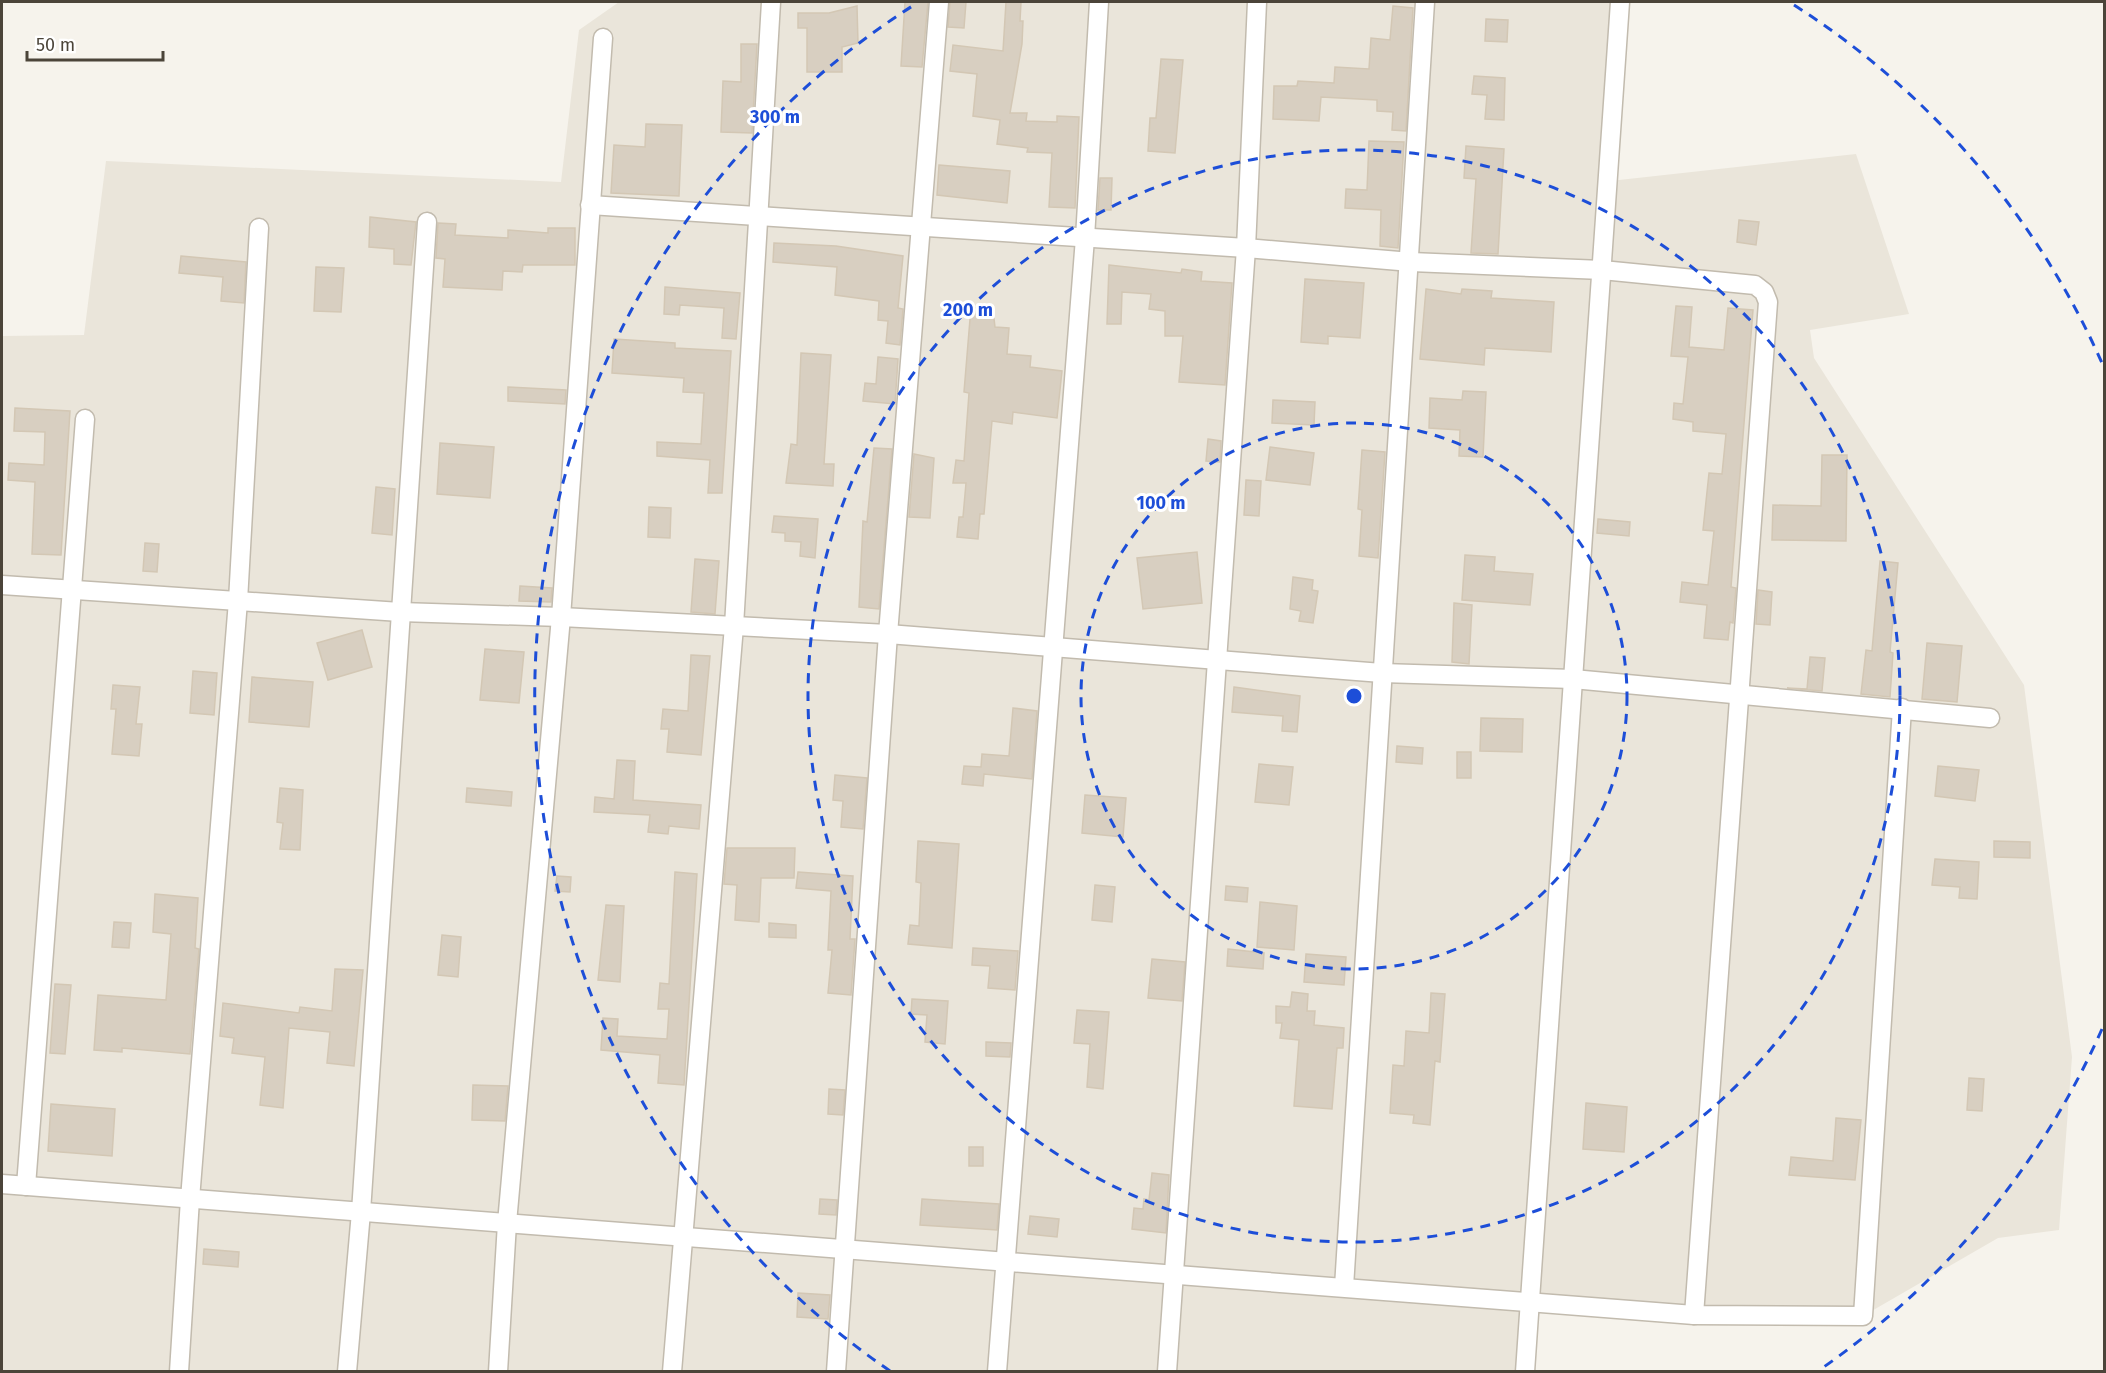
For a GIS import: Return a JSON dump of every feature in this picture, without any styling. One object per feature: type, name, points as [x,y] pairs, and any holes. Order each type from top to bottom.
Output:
[{"type":"street","points":[[672,1371],[734,626],[771,2]]},
{"type":"street","points":[[836,1371],[888,634],[939,2]]},
{"type":"street","points":[[997,1371],[1085,238],[1099,2]]},
{"type":"street","points":[[1167,1371],[1215,659],[1246,248],[1257,2]]},
{"type":"street","points":[[1344,1287],[1382,674],[1411,262],[1425,2]]},
{"type":"street","points":[[1525,1371],[1620,2]]},
{"type":"street","points":[[498,1371],[507,1223],[561,617],[603,38]]},
{"type":"street","points":[[590,205],[1246,248],[1411,262],[1602,270],[1755,285],[1764,292],[1768,302],[1694,1315]]},
{"type":"street","points":[[347,1371],[361,1212],[427,222]]},
{"type":"street","points":[[179,1371],[190,1198],[238,602],[259,228]]},
{"type":"street","points":[[26,1186],[85,419]]},
{"type":"street","points":[[2,585],[400,612],[561,617],[888,634],[1382,674],[1573,679],[1990,718]]},
{"type":"street","points":[[2,1184],[1694,1315],[1863,1316],[1902,708]]},
{"type":"shaded area","points":[[619,2],[1620,2],[1610,181],[1856,154],[1909,314],[1810,330],[1814,358],[2024,685],[2072,1057],[2059,1230],[1998,1238],[1863,1316],[1531,1301],[1525,1371],[2,1371],[2,336],[84,335],[106,161],[561,182],[579,30]]},
{"type":"building","points":[[905,2],[928,2],[922,67],[901,66]]},
{"type":"building","points":[[950,2],[966,2],[964,28],[948,27]]},
{"type":"building","points":[[1006,2],[1021,2],[1020,21],[1023,21],[1022,44],[1010,113],[1027,113],[1026,121],[1057,122],[1057,116],[1079,117],[1075,208],[1049,207],[1052,153],[1027,152],[1028,148],[997,144],[1000,120],[973,116],[977,74],[950,71],[953,45],[1003,51]]},
{"type":"building","points":[[857,6],[858,43],[842,47],[842,72],[807,72],[807,28],[798,28],[798,13],[829,13]]},
{"type":"building","points":[[1393,6],[1413,8],[1406,131],[1392,130],[1393,112],[1377,111],[1377,100],[1321,97],[1319,121],[1273,119],[1274,86],[1297,86],[1298,81],[1334,83],[1335,67],[1369,69],[1371,38],[1390,40]]},
{"type":"building","points":[[1486,19],[1508,20],[1507,42],[1485,41]]},
{"type":"building","points":[[741,44],[757,44],[752,133],[721,132],[723,81],[741,82]]},
{"type":"building","points":[[1161,59],[1183,60],[1175,153],[1148,151],[1150,118],[1156,118]]},
{"type":"building","points":[[1474,76],[1505,78],[1504,120],[1485,119],[1487,95],[1472,94]]},
{"type":"building","points":[[646,124],[682,125],[679,196],[611,193],[614,145],[645,147]]},
{"type":"building","points":[[1369,141],[1404,142],[1398,248],[1380,246],[1381,210],[1345,208],[1346,189],[1367,190]]},
{"type":"building","points":[[1466,146],[1504,149],[1498,254],[1471,253],[1476,179],[1464,178]]},
{"type":"building","points":[[939,165],[1010,171],[1007,203],[937,195]]},
{"type":"building","points":[[1100,178],[1112,178],[1111,210],[1098,210]]},
{"type":"building","points":[[370,217],[416,222],[411,265],[394,264],[394,249],[369,247]]},
{"type":"building","points":[[1739,220],[1759,222],[1756,245],[1737,242]]},
{"type":"building","points":[[438,223],[456,224],[455,235],[508,238],[508,230],[548,233],[548,228],[575,228],[575,265],[523,265],[522,272],[503,271],[502,290],[443,287],[445,259],[436,258]]},
{"type":"building","points":[[774,243],[836,246],[903,256],[898,308],[903,309],[900,345],[886,343],[888,321],[878,320],[879,301],[835,295],[837,267],[773,262]]},
{"type":"building","points":[[181,256],[246,262],[244,303],[221,301],[223,277],[179,273]]},
{"type":"building","points":[[1109,265],[1181,273],[1182,269],[1202,272],[1201,281],[1232,283],[1225,385],[1179,382],[1183,336],[1165,336],[1165,311],[1149,309],[1151,294],[1122,292],[1121,324],[1107,324]]},
{"type":"building","points":[[316,267],[344,268],[341,312],[314,311]]},
{"type":"building","points":[[1305,279],[1364,283],[1360,338],[1328,336],[1328,344],[1301,342]]},
{"type":"building","points":[[665,287],[740,293],[736,339],[722,338],[724,308],[680,305],[679,315],[664,314]]},
{"type":"building","points":[[1426,289],[1461,294],[1462,289],[1492,291],[1491,298],[1554,302],[1551,352],[1485,348],[1484,365],[1420,359]]},
{"type":"building","points":[[1676,306],[1692,307],[1689,347],[1724,350],[1728,308],[1753,310],[1731,587],[1736,588],[1733,623],[1730,622],[1728,640],[1704,638],[1707,605],[1680,602],[1682,582],[1708,585],[1714,531],[1703,530],[1709,473],[1722,474],[1726,434],[1693,431],[1693,422],[1673,419],[1674,403],[1683,404],[1688,357],[1671,356]]},
{"type":"building","points":[[971,307],[993,310],[995,327],[1009,328],[1007,354],[1031,356],[1030,367],[1062,371],[1057,418],[1013,412],[1012,424],[992,421],[984,514],[980,514],[978,539],[957,537],[959,517],[963,517],[966,483],[953,483],[956,460],[964,461],[969,393],[964,392]]},
{"type":"building","points":[[614,339],[675,343],[675,348],[731,351],[722,493],[708,493],[710,460],[657,456],[657,442],[701,444],[704,393],[683,392],[684,378],[612,373]]},
{"type":"building","points":[[801,353],[831,355],[824,464],[834,464],[833,486],[786,483],[791,444],[797,445]]},
{"type":"building","points":[[878,357],[898,359],[895,404],[863,401],[865,383],[876,384]]},
{"type":"building","points":[[508,387],[566,390],[565,404],[508,401]]},
{"type":"building","points":[[1463,391],[1486,392],[1483,457],[1459,456],[1460,430],[1429,428],[1430,398],[1462,400]]},
{"type":"building","points":[[1273,400],[1315,402],[1314,425],[1272,423]]},
{"type":"building","points":[[15,408],[70,411],[61,555],[32,554],[35,482],[8,480],[9,463],[44,465],[45,432],[14,431]]},
{"type":"building","points":[[1208,439],[1221,441],[1220,462],[1206,461]]},
{"type":"building","points":[[440,443],[494,447],[490,498],[437,494]]},
{"type":"building","points":[[1270,447],[1314,453],[1310,485],[1266,480]]},
{"type":"building","points":[[874,448],[892,449],[879,609],[859,607],[863,521],[867,522]]},
{"type":"building","points":[[1362,450],[1385,452],[1378,558],[1359,556],[1362,510],[1358,509]]},
{"type":"building","points":[[914,454],[934,458],[930,518],[909,517]]},
{"type":"building","points":[[1822,455],[1847,455],[1846,541],[1772,540],[1773,505],[1821,506]]},
{"type":"building","points":[[1246,480],[1261,481],[1259,516],[1244,515]]},
{"type":"building","points":[[376,487],[395,489],[392,535],[372,533]]},
{"type":"building","points":[[649,507],[671,508],[670,538],[648,537]]},
{"type":"building","points":[[774,516],[818,519],[815,558],[800,556],[801,542],[785,541],[785,533],[772,532]]},
{"type":"building","points":[[1598,519],[1630,522],[1629,536],[1597,533]]},
{"type":"building","points":[[145,543],[159,544],[157,572],[143,571]]},
{"type":"building","points":[[1197,552],[1202,603],[1143,609],[1137,558]]},
{"type":"building","points":[[1465,555],[1495,557],[1494,571],[1533,574],[1530,605],[1462,600]]},
{"type":"building","points":[[695,559],[719,561],[715,614],[691,612]]},
{"type":"building","points":[[1880,561],[1898,563],[1890,652],[1893,653],[1890,697],[1861,694],[1866,650],[1872,651]]},
{"type":"building","points":[[1293,577],[1313,580],[1312,590],[1318,591],[1313,623],[1299,621],[1301,611],[1290,609]]},
{"type":"building","points":[[520,586],[552,588],[551,602],[519,601]]},
{"type":"building","points":[[1758,590],[1772,592],[1770,625],[1756,624]]},
{"type":"building","points":[[1454,603],[1472,605],[1469,664],[1452,662]]},
{"type":"building","points":[[362,630],[372,667],[328,680],[317,643]]},
{"type":"building","points":[[1927,643],[1962,646],[1957,702],[1922,699]]},
{"type":"building","points":[[485,649],[524,652],[519,703],[480,700]]},
{"type":"building","points":[[691,655],[710,656],[701,755],[667,752],[669,729],[661,729],[663,709],[688,711]]},
{"type":"building","points":[[1810,657],[1825,658],[1822,691],[1787,688],[1807,689]]},
{"type":"building","points":[[193,671],[217,673],[214,715],[190,713]]},
{"type":"building","points":[[252,677],[313,682],[309,727],[249,722]]},
{"type":"building","points":[[113,685],[140,687],[136,724],[142,724],[139,756],[112,754],[116,709],[111,709]]},
{"type":"building","points":[[1234,687],[1300,696],[1297,732],[1282,731],[1283,716],[1232,712]]},
{"type":"building","points":[[1013,708],[1037,711],[1032,779],[984,774],[983,786],[962,784],[964,766],[981,767],[982,754],[1009,756]]},
{"type":"building","points":[[1481,718],[1523,719],[1522,752],[1480,751]]},
{"type":"building","points":[[1397,746],[1423,748],[1422,764],[1396,762]]},
{"type":"building","points":[[1457,752],[1471,752],[1471,778],[1457,778]]},
{"type":"building","points":[[617,760],[635,761],[633,800],[701,805],[699,829],[669,826],[668,834],[648,832],[650,815],[594,812],[595,797],[614,799]]},
{"type":"building","points":[[1259,764],[1293,767],[1289,805],[1255,802]]},
{"type":"building","points":[[1938,766],[1979,770],[1975,801],[1935,796]]},
{"type":"building","points":[[835,775],[867,778],[863,829],[841,827],[843,801],[833,800]]},
{"type":"building","points":[[280,788],[303,790],[300,850],[280,849],[283,823],[277,822]]},
{"type":"building","points":[[467,788],[512,792],[511,806],[466,802]]},
{"type":"building","points":[[1085,795],[1126,798],[1123,837],[1082,833]]},
{"type":"building","points":[[918,841],[959,844],[952,948],[908,944],[910,925],[919,926],[921,883],[916,882]]},
{"type":"building","points":[[1994,841],[2030,842],[2030,858],[1994,857]]},
{"type":"building","points":[[727,848],[795,848],[794,878],[761,878],[759,922],[735,920],[737,885],[724,884]]},
{"type":"building","points":[[1935,859],[1979,862],[1977,899],[1959,898],[1960,887],[1932,885]]},
{"type":"building","points":[[675,872],[697,874],[684,1085],[658,1083],[660,1055],[601,1050],[603,1018],[618,1019],[617,1036],[667,1039],[669,1009],[658,1009],[660,983],[669,984]]},
{"type":"building","points":[[798,872],[853,876],[850,939],[855,939],[851,995],[828,993],[832,950],[828,950],[831,891],[796,888]]},
{"type":"building","points":[[557,876],[571,877],[570,892],[555,891]]},
{"type":"building","points":[[1095,885],[1115,887],[1112,922],[1092,920]]},
{"type":"building","points":[[1226,886],[1248,888],[1247,902],[1225,900]]},
{"type":"building","points":[[155,894],[198,898],[195,948],[199,949],[190,1054],[122,1048],[122,1052],[94,1050],[98,995],[166,1000],[171,934],[153,932]]},
{"type":"building","points":[[1260,902],[1297,906],[1294,950],[1257,947]]},
{"type":"building","points":[[606,905],[624,906],[620,982],[598,980]]},
{"type":"building","points":[[114,922],[131,923],[129,948],[112,947]]},
{"type":"building","points":[[769,923],[796,925],[796,938],[769,937]]},
{"type":"building","points":[[442,935],[461,937],[458,977],[438,975]]},
{"type":"building","points":[[973,948],[1018,951],[1015,990],[988,988],[990,966],[972,965]]},
{"type":"building","points":[[1228,949],[1264,953],[1263,969],[1227,966]]},
{"type":"building","points":[[1306,954],[1346,957],[1344,985],[1304,982]]},
{"type":"building","points":[[1152,959],[1185,962],[1182,1001],[1148,998]]},
{"type":"building","points":[[335,969],[363,970],[354,1066],[327,1063],[330,1032],[289,1028],[283,1108],[260,1105],[265,1057],[232,1053],[234,1038],[220,1036],[223,1003],[299,1013],[300,1007],[332,1011]]},
{"type":"building","points":[[55,984],[71,985],[65,1054],[50,1053]]},
{"type":"building","points":[[1292,992],[1308,994],[1307,1011],[1315,1011],[1314,1025],[1344,1028],[1343,1048],[1337,1048],[1332,1109],[1294,1106],[1299,1040],[1280,1038],[1282,1023],[1276,1023],[1276,1006],[1290,1007]]},
{"type":"building","points":[[1431,993],[1445,994],[1440,1062],[1435,1061],[1430,1125],[1413,1123],[1414,1115],[1390,1113],[1393,1065],[1404,1066],[1406,1031],[1429,1033]]},
{"type":"building","points":[[912,999],[948,1001],[945,1044],[925,1042],[927,1015],[911,1014]]},
{"type":"building","points":[[1077,1010],[1109,1012],[1103,1089],[1087,1087],[1090,1044],[1074,1043]]},
{"type":"building","points":[[986,1042],[1011,1043],[1010,1057],[986,1056]]},
{"type":"building","points":[[1969,1078],[1984,1079],[1982,1111],[1967,1110]]},
{"type":"building","points":[[473,1085],[508,1086],[505,1121],[472,1120]]},
{"type":"building","points":[[829,1089],[845,1090],[843,1115],[828,1114]]},
{"type":"building","points":[[1586,1103],[1627,1107],[1624,1152],[1583,1149]]},
{"type":"building","points":[[51,1104],[115,1109],[112,1156],[48,1151]]},
{"type":"building","points":[[1836,1118],[1861,1120],[1855,1180],[1789,1175],[1791,1157],[1833,1161]]},
{"type":"building","points":[[969,1147],[983,1147],[983,1166],[969,1166]]},
{"type":"building","points":[[1152,1173],[1169,1175],[1166,1233],[1132,1229],[1134,1208],[1143,1209],[1144,1199],[1149,1200]]},
{"type":"building","points":[[820,1199],[837,1200],[836,1215],[819,1214]]},
{"type":"building","points":[[922,1199],[999,1204],[997,1230],[920,1225]]},
{"type":"building","points":[[1030,1216],[1059,1219],[1057,1237],[1028,1234]]},
{"type":"building","points":[[204,1249],[239,1252],[238,1267],[203,1264]]},
{"type":"building","points":[[798,1293],[830,1295],[828,1319],[797,1317]]}]
